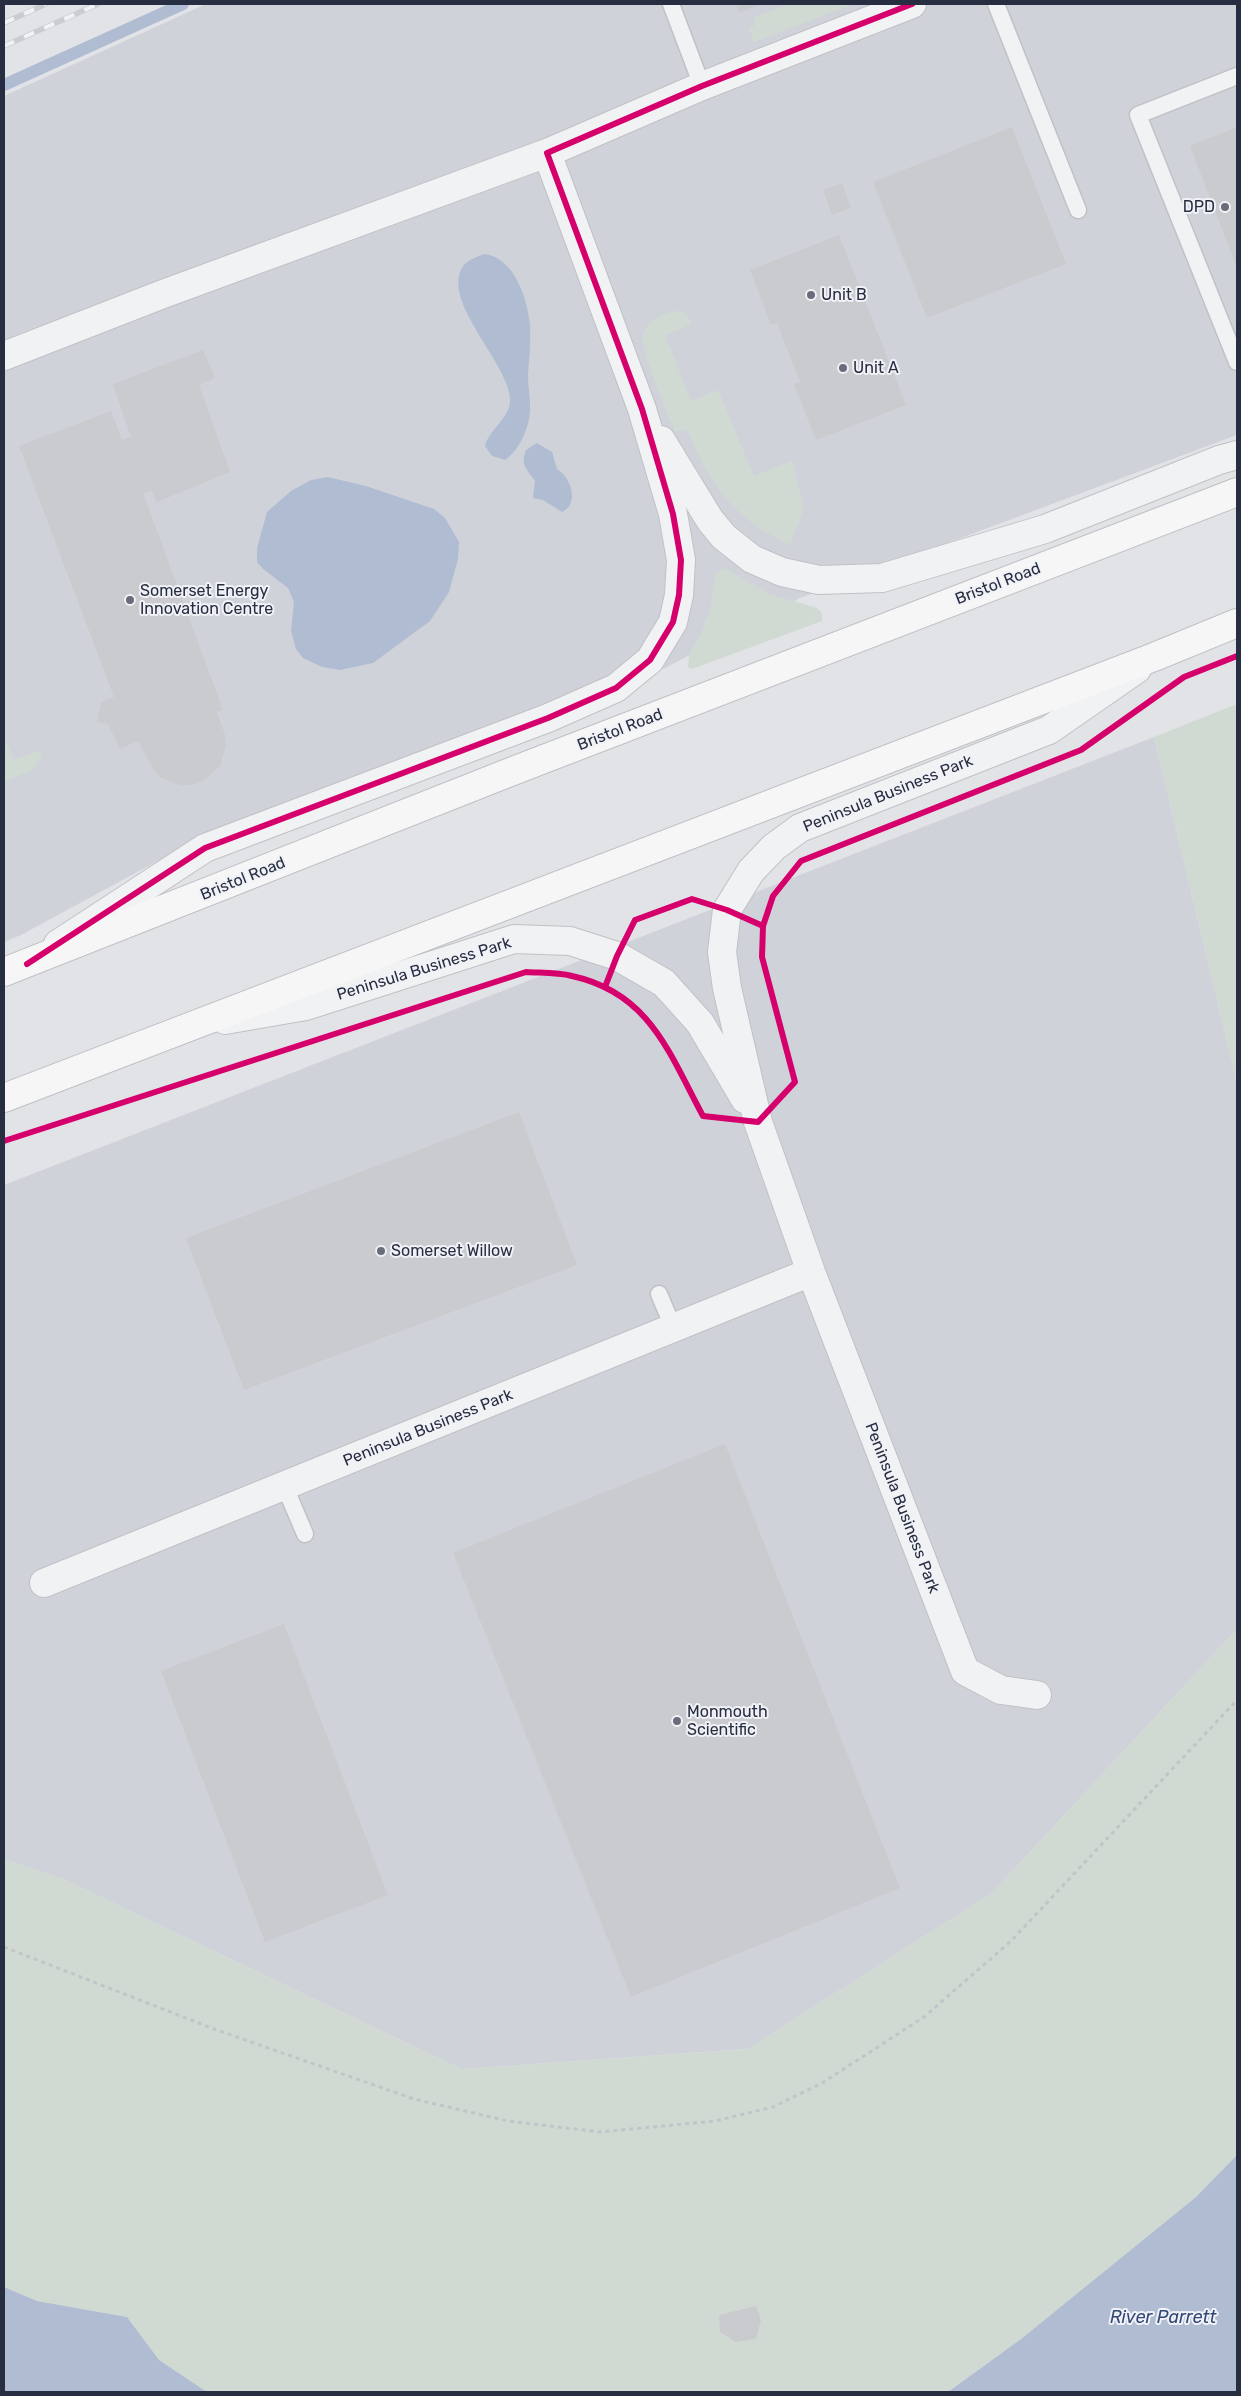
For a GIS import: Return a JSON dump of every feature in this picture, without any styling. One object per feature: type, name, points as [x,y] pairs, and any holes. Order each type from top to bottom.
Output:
[{"type":"main road","name":"Bristol Road","points":[[16,968],[518,769],[1237,492]]},
{"type":"main road","points":[[4,1098],[1154,657],[1237,623]]},
{"type":"street","points":[[4,356],[172,290],[547,153],[702,86],[912,4]]},
{"type":"street","points":[[16,968],[205,848],[548,718],[616,688],[650,660],[673,622],[679,595],[681,560],[673,514],[642,409],[547,153]]},
{"type":"street","points":[[642,409],[710,520],[724,537],[752,559],[782,572],[819,580],[892,576],[1045,529],[1219,460],[1237,455]]},
{"type":"street","name":"Peninsula Business Park","points":[[1037,1695],[1001,1690],[965,1672],[811,1272],[758,1122],[727,988],[722,952],[727,910],[751,871],[774,848],[800,828],[1049,730],[1154,657]]},
{"type":"street","name":"Peninsula Business Park","points":[[190,1026],[306,1006],[514,939],[570,941],[617,956],[664,984],[700,1023],[758,1122]]},
{"type":"street","name":"Peninsula Business Park","points":[[44,1583],[811,1272]]},
{"type":"lane","points":[[670,4],[702,86]]},
{"type":"lane","points":[[996,4],[1078,210]]},
{"type":"lane","points":[[1237,76],[1138,115],[1237,362]]},
{"type":"lane","points":[[659,1294],[673,1327]]},
{"type":"lane","points":[[284,1487],[305,1534]]},
{"type":"path","points":[[4,1947],[214,2028],[414,2099],[508,2121],[600,2132],[715,2121],[772,2107],[822,2083],[924,2017],[1011,1941],[1237,1700]]},
{"type":"shaded area","points":[[206,4],[1237,4],[1237,435],[800,598],[665,668],[189,844],[21,935],[4,942],[4,96]]},
{"type":"shaded area","points":[[789,4],[853,4],[754,42],[749,28],[755,25],[753,18]]},
{"type":"shaded area","points":[[677,311],[685,313],[692,324],[665,335],[691,401],[718,390],[754,476],[792,461],[803,505],[802,514],[790,545],[755,525],[741,513],[716,486],[706,470],[689,433],[685,429],[675,432],[651,370],[643,337],[647,327],[655,319]]},
{"type":"shaded area","points":[[723,568],[770,594],[817,608],[822,613],[822,621],[692,669],[688,667],[689,655],[701,633],[711,606],[716,573]]},
{"type":"shaded area","points":[[1237,704],[1237,1083],[1154,737]]},
{"type":"shaded area","points":[[4,735],[13,760],[41,750],[42,756],[34,769],[4,782]]},
{"type":"shaded area","points":[[1154,737],[1237,1083],[1237,1629],[992,1893],[748,2049],[461,2069],[65,1880],[4,1859],[4,1185]]},
{"type":"shaded area","points":[[1237,1629],[1237,2155],[1196,2197],[1021,2339],[948,2392],[207,2392],[158,2360],[127,2317],[37,2301],[4,2287],[4,1859],[65,1880],[461,2069],[748,2049],[992,1893]]},
{"type":"water","points":[[484,254],[495,257],[511,271],[518,281],[529,315],[529,421],[520,444],[505,460],[492,456],[485,446],[490,435],[509,409],[508,388],[501,371],[468,315],[460,296],[458,280],[466,263]]},
{"type":"water","points":[[537,443],[552,452],[557,469],[566,478],[572,491],[571,503],[562,512],[543,500],[533,498],[535,481],[525,467],[524,455],[526,450]]},
{"type":"water","points":[[328,477],[366,486],[434,509],[445,518],[459,542],[458,559],[449,592],[430,621],[373,663],[340,670],[322,667],[303,658],[296,649],[291,631],[294,602],[288,588],[263,569],[257,562],[257,548],[267,512],[291,491],[311,480]]},
{"type":"water","name":"River Parrett","points":[[1237,2155],[1237,2392],[948,2392],[1021,2339],[1196,2197]]},
{"type":"water","points":[[4,2287],[37,2301],[127,2317],[159,2360],[207,2392],[4,2392]]},
{"type":"building","points":[[736,4],[761,4],[739,13]]},
{"type":"building","points":[[1012,127],[1066,264],[927,318],[873,182]]},
{"type":"building","name":"DPD","points":[[1237,127],[1237,268],[1190,146]]},
{"type":"building","points":[[842,183],[851,208],[832,215],[823,190]]},
{"type":"building","points":[[839,235],[906,405],[816,440],[794,384],[800,382],[777,323],[771,325],[750,270]]},
{"type":"building","name":"Somerset Energy Innovation Centre","points":[[203,350],[215,378],[199,385],[230,472],[157,502],[152,491],[143,493],[223,710],[217,712],[225,735],[226,745],[220,766],[203,781],[193,785],[180,785],[161,778],[155,772],[138,741],[120,749],[108,724],[97,722],[101,702],[114,697],[19,446],[111,411],[122,440],[131,437],[113,384]]},
{"type":"building","name":"Somerset Willow","points":[[519,1112],[577,1265],[244,1390],[186,1238]]},
{"type":"building","name":"Monmouth Scientific","points":[[725,1444],[900,1888],[631,1997],[453,1553]]},
{"type":"building","points":[[284,1624],[388,1895],[265,1942],[161,1671]]},
{"type":"building","points":[[756,2306],[761,2320],[756,2339],[736,2342],[720,2332],[719,2315]]},
{"type":"waterway","points":[[4,85],[183,4]]},
{"type":"railway","points":[[4,23],[46,4]]},
{"type":"railway","points":[[4,46],[98,4]]},
{"type":"cycle path","points":[[27,964],[205,848],[548,718],[616,688],[650,660],[673,622],[679,595],[681,560],[673,514],[642,409],[547,153],[702,86],[912,4]]},
{"type":"cycle path","points":[[4,1141],[526,972],[555,973],[572,976],[599,984],[621,996],[639,1011],[667,1048],[703,1116],[758,1122],[795,1082],[762,957],[763,926],[773,896],[801,861],[1081,750],[1184,677],[1237,656]]},
{"type":"cycle path","points":[[605,987],[617,956],[635,920],[692,899],[727,910],[763,926]]},
{"type":"place","name":"DPD","points":[[1225,207]]},
{"type":"place","name":"Unit B","points":[[811,295]]},
{"type":"place","name":"Unit A","points":[[843,368]]},
{"type":"place","name":"Somerset Energy Innovation Centre","points":[[130,600]]},
{"type":"place","name":"Somerset Willow","points":[[381,1251]]},
{"type":"place","name":"Monmouth Scientific","points":[[677,1721]]}]
